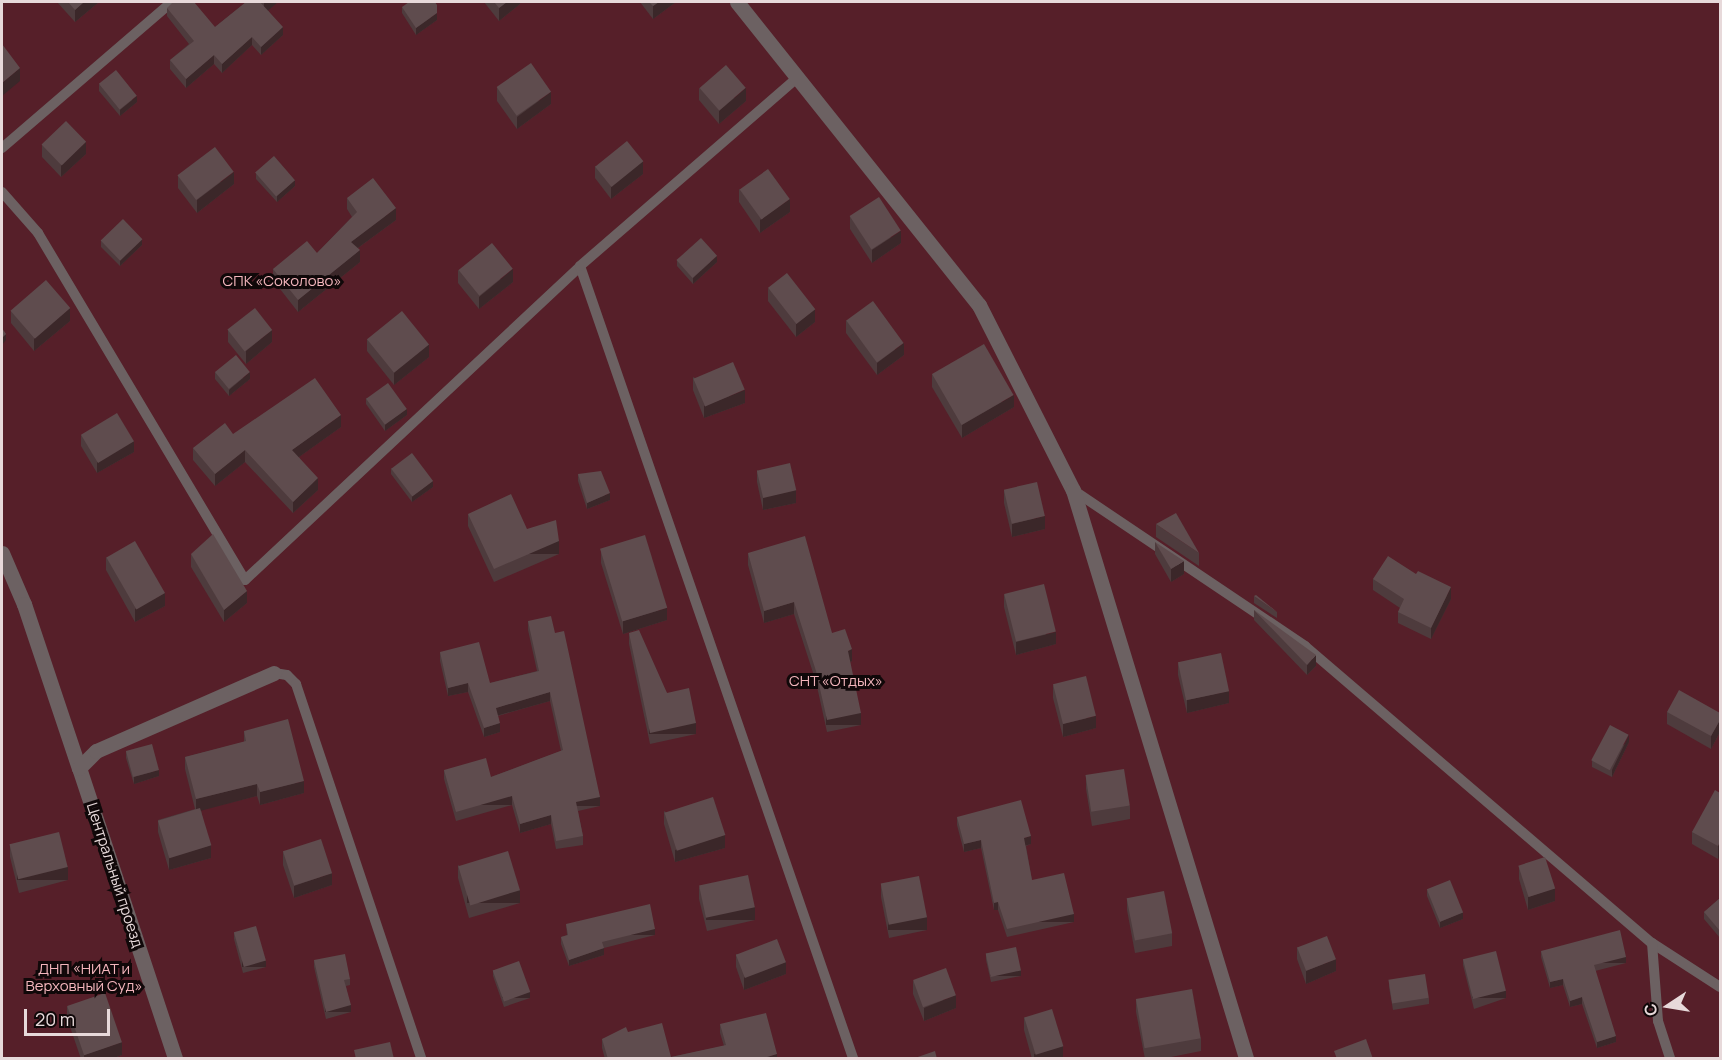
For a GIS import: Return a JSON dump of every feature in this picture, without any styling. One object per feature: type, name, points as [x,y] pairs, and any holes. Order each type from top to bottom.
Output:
[{"type":"street","points":[[736,2],[979,305],[1073,490],[1246,1059]]},
{"type":"street","name":"Центральный проезд","points":[[2,554],[24,604],[175,1059]]},
{"type":"street","points":[[79,768],[96,751],[274,673]]},
{"type":"lane","points":[[2,148],[172,2]]},
{"type":"lane","points":[[2,192],[38,233],[245,580],[579,266],[796,78]]},
{"type":"lane","points":[[579,266],[853,1059]]},
{"type":"lane","points":[[1073,490],[1305,646],[1652,943],[1719,984]]},
{"type":"lane","points":[[274,673],[287,675],[296,684],[421,1059]]},
{"type":"lane","points":[[1652,943],[1658,1021],[1670,1059]]},
{"type":"green space","points":[[2,2],[1720,2],[1720,1058],[2,1058]]},
{"type":"building","points":[[68,2],[84,2],[75,10]]},
{"type":"building","points":[[173,2],[194,2],[215,27],[246,2],[260,2],[283,27],[261,47],[252,37],[222,64],[214,55],[186,79],[170,60],[194,41],[167,8]]},
{"type":"building","points":[[409,2],[435,2],[437,13],[416,28],[402,7]]},
{"type":"building","points":[[494,2],[507,2],[499,8]]},
{"type":"building","points":[[2,44],[20,68],[2,83]]},
{"type":"building","points":[[531,63],[551,92],[517,116],[497,87]]},
{"type":"building","points":[[726,65],[746,88],[719,111],[700,88]]},
{"type":"building","points":[[116,70],[137,96],[120,109],[99,84]]},
{"type":"building","points":[[66,121],[86,142],[62,165],[42,145]]},
{"type":"building","points":[[627,141],[643,161],[611,187],[595,167]]},
{"type":"building","points":[[215,147],[234,172],[196,200],[177,175]]},
{"type":"building","points":[[274,156],[295,180],[276,197],[255,172]]},
{"type":"building","points":[[768,169],[790,199],[761,220],[740,190]]},
{"type":"building","points":[[373,178],[396,208],[351,242],[360,250],[298,300],[273,269],[307,241],[317,253],[357,212],[347,198]]},
{"type":"building","points":[[879,197],[901,231],[871,250],[850,216]]},
{"type":"building","points":[[123,219],[142,239],[120,261],[101,241]]},
{"type":"building","points":[[701,238],[717,256],[693,278],[676,260]]},
{"type":"building","points":[[492,243],[513,269],[479,296],[459,270]]},
{"type":"building","points":[[787,273],[815,309],[796,324],[768,288]]},
{"type":"building","points":[[46,280],[70,308],[35,339],[11,311]]},
{"type":"building","points":[[873,301],[904,343],[877,362],[846,320]]},
{"type":"building","points":[[255,308],[272,330],[245,352],[227,330]]},
{"type":"building","points":[[402,311],[429,344],[394,373],[367,339]]},
{"type":"building","points":[[984,344],[1014,395],[962,425],[932,374]]},
{"type":"building","points":[[236,355],[250,372],[229,389],[215,372]]},
{"type":"building","points":[[733,362],[745,390],[705,406],[693,379]]},
{"type":"building","points":[[315,378],[341,415],[292,450],[318,478],[293,502],[245,450],[215,474],[193,448],[225,423],[233,434]]},
{"type":"building","points":[[388,383],[407,409],[385,425],[366,399]]},
{"type":"building","points":[[117,413],[134,441],[98,463],[81,435]]},
{"type":"building","points":[[412,453],[433,481],[412,497],[391,469]]},
{"type":"building","points":[[790,463],[796,490],[763,498],[757,471]]},
{"type":"building","points":[[601,471],[610,493],[587,503],[578,474]]},
{"type":"building","points":[[1037,482],[1045,516],[1012,524],[1004,490]]},
{"type":"building","points":[[511,494],[527,529],[556,520],[559,541],[494,569],[468,514]]},
{"type":"building","points":[[1176,513],[1199,553],[1156,524]]},
{"type":"building","points":[[213,534],[247,591],[224,610],[191,554]]},
{"type":"building","points":[[645,535],[667,608],[622,621],[600,549]]},
{"type":"building","points":[[805,536],[832,633],[845,629],[852,649],[848,651],[861,713],[827,720],[816,671],[794,602],[764,611],[748,553]]},
{"type":"building","points":[[135,541],[165,593],[136,609],[106,558]]},
{"type":"building","points":[[1155,542],[1184,561],[1171,569]]},
{"type":"building","points":[[1388,556],[1416,574],[1418,571],[1451,587],[1431,628],[1398,612],[1404,599],[1373,579]]},
{"type":"building","points":[[1044,584],[1056,632],[1016,641],[1004,594]]},
{"type":"building","points":[[1256,595],[1277,612],[1254,596]]},
{"type":"building","points":[[1254,610],[1316,655],[1307,665]]},
{"type":"building","points":[[551,616],[555,633],[564,631],[600,797],[576,802],[583,836],[556,841],[551,815],[520,824],[512,796],[456,812],[444,770],[486,758],[491,777],[563,750],[550,692],[496,708],[500,723],[484,728],[468,683],[448,688],[440,652],[479,642],[490,683],[539,671],[528,621]]},
{"type":"building","points":[[639,630],[667,693],[689,688],[696,723],[650,733],[629,633]]},
{"type":"building","points":[[1221,653],[1229,691],[1186,700],[1178,662]]},
{"type":"building","points":[[1086,676],[1096,716],[1063,724],[1053,684]]},
{"type":"building","points":[[1679,690],[1720,713],[1720,720],[1711,736],[1667,712]]},
{"type":"building","points":[[288,719],[304,781],[260,792],[257,784],[196,799],[185,757],[246,741],[244,731]]},
{"type":"building","points":[[1610,725],[1629,735],[1610,770],[1591,760]]},
{"type":"building","points":[[152,744],[159,770],[133,777],[126,751]]},
{"type":"building","points":[[1124,769],[1130,806],[1091,812],[1085,775]]},
{"type":"building","points":[[1715,790],[1720,793],[1720,842],[1718,846],[1692,832]]},
{"type":"building","points":[[713,797],[725,835],[677,851],[664,813]]},
{"type":"building","points":[[1021,800],[1031,836],[1024,838],[1032,880],[1064,873],[1074,914],[1007,929],[998,902],[994,903],[981,840],[964,844],[957,817]]},
{"type":"building","points":[[200,808],[211,845],[169,858],[158,821]]},
{"type":"building","points":[[59,832],[68,867],[18,879],[10,844]]},
{"type":"building","points":[[321,839],[332,873],[294,886],[283,851]]},
{"type":"building","points":[[508,851],[520,890],[470,905],[458,866]]},
{"type":"building","points":[[1545,857],[1555,888],[1529,897],[1518,866]]},
{"type":"building","points":[[748,875],[755,907],[706,918],[699,885]]},
{"type":"building","points":[[919,876],[927,917],[889,925],[881,883]]},
{"type":"building","points":[[1450,880],[1463,912],[1440,922],[1427,889]]},
{"type":"building","points":[[1164,891],[1172,933],[1135,940],[1127,898]]},
{"type":"building","points":[[1720,898],[1720,931],[1704,912]]},
{"type":"building","points":[[650,904],[655,929],[602,942],[604,948],[569,960],[561,937],[568,935],[566,924]]},
{"type":"building","points":[[256,926],[266,961],[244,967],[234,932]]},
{"type":"building","points":[[1620,930],[1626,957],[1594,965],[1616,1036],[1597,1042],[1582,997],[1570,1001],[1563,979],[1550,982],[1541,951]]},
{"type":"building","points":[[1327,936],[1336,959],[1306,971],[1297,947]]},
{"type":"building","points":[[777,939],[786,962],[745,978],[736,955]]},
{"type":"building","points":[[1016,947],[1021,970],[991,977],[986,953]]},
{"type":"building","points":[[1496,951],[1506,991],[1473,999],[1463,959]]},
{"type":"building","points":[[345,954],[350,979],[344,980],[351,1005],[326,1012],[314,960]]},
{"type":"building","points":[[519,961],[530,992],[504,1002],[493,971]]},
{"type":"building","points":[[946,968],[956,995],[923,1007],[913,980]]},
{"type":"building","points":[[1425,974],[1429,998],[1392,1003],[1388,980]]},
{"type":"building","points":[[1192,989],[1201,1038],[1145,1048],[1136,999]]},
{"type":"building","points":[[105,993],[122,1042],[84,1055],[67,1006]]},
{"type":"building","points":[[1052,1009],[1063,1046],[1036,1055],[1024,1017]]},
{"type":"building","points":[[766,1013],[777,1054],[760,1059],[608,1059],[602,1039],[626,1027],[628,1032],[662,1023],[671,1057],[726,1045],[720,1024]]},
{"type":"building","points":[[1366,1039],[1373,1059],[1337,1059],[1334,1051]]},
{"type":"building","points":[[390,1042],[394,1059],[356,1059],[354,1050]]},
{"type":"building","points":[[935,1051],[937,1059],[912,1059]]},
{"type":"park label","name":"СПК «Соколово»","points":[[282,281]]},
{"type":"park label","name":"СНТ «Отдых»","points":[[836,681]]},
{"type":"park label","name":"ДНП «НИАТ и Верховный Суд»","points":[[84,976]]}]
